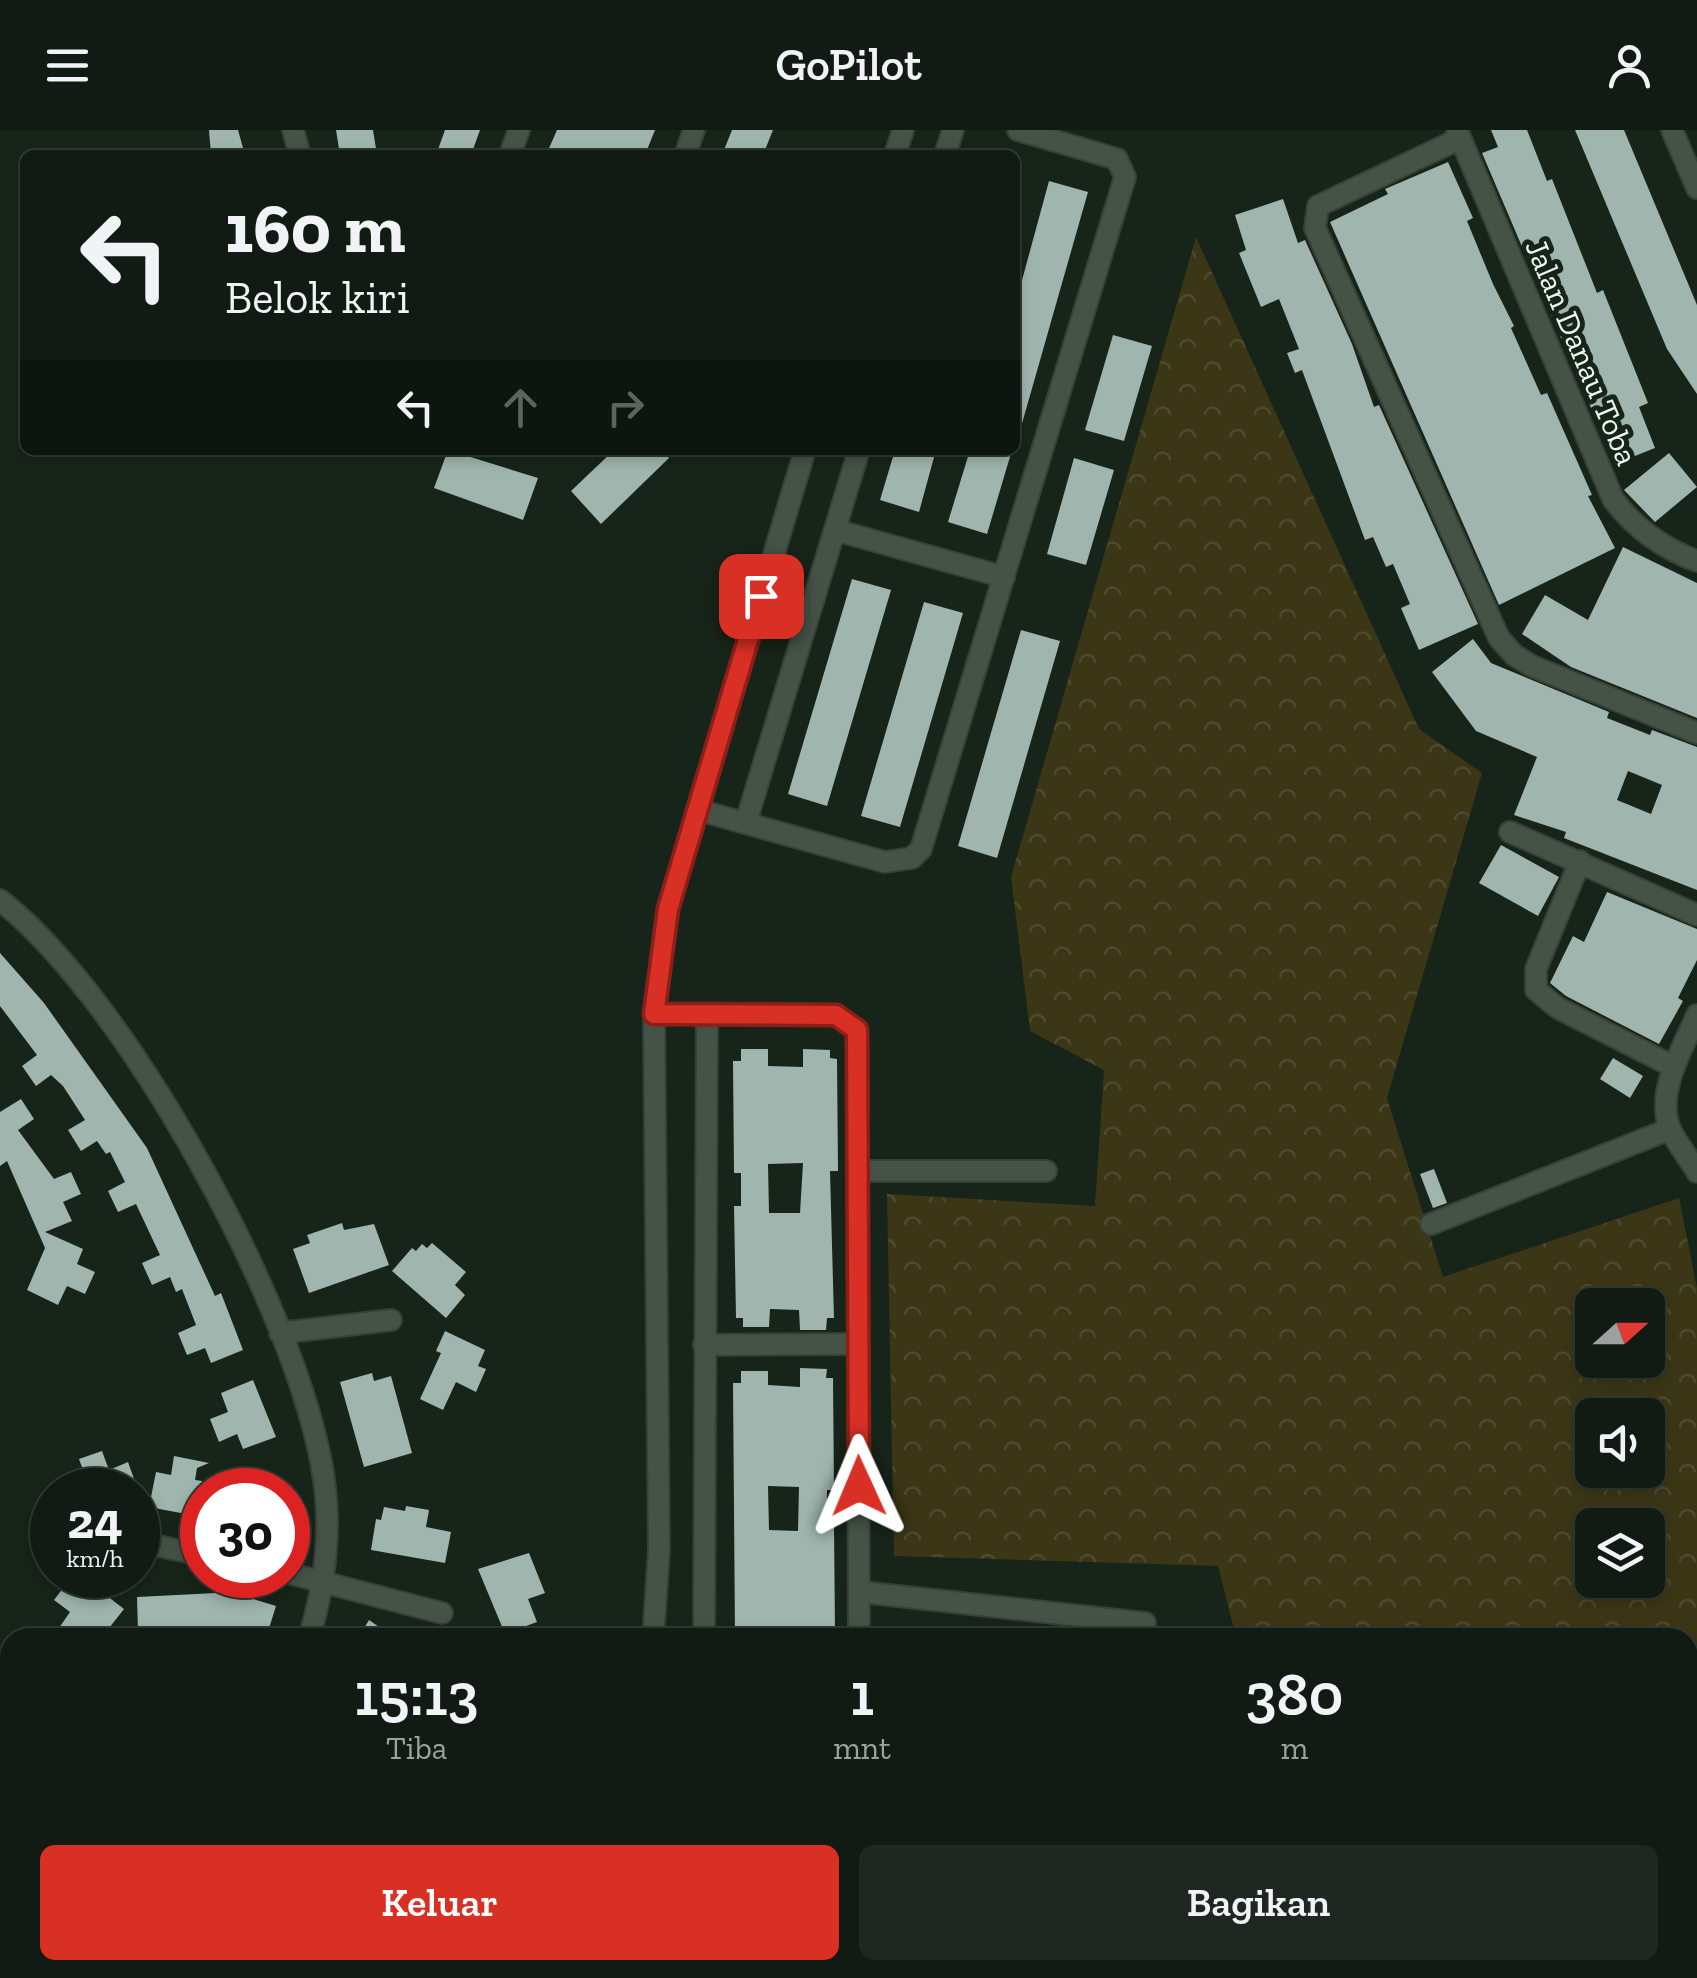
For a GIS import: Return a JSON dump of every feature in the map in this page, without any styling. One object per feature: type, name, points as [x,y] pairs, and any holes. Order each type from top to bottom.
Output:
[{"type":"street","points":[[698,810],[885,862],[912,858],[928,834],[1124,177],[1117,159],[1018,130]]},
{"type":"street","points":[[1672,130],[1697,188]]},
{"type":"street","points":[[1458,134],[1318,206],[1315,228],[1499,638],[1532,666],[1697,733]]},
{"type":"street","name":"Jalan Danau Toba","points":[[1458,134],[1613,499],[1630,522],[1653,539],[1697,561]]},
{"type":"street","points":[[654,1628],[659,1551],[654,1014],[668,909],[804,455]]},
{"type":"street","points":[[746,822],[858,455]]},
{"type":"street","points":[[835,530],[1004,578]]},
{"type":"street","points":[[1510,832],[1697,915]]},
{"type":"street","points":[[1580,861],[1536,968],[1536,990],[1558,1008],[1674,1068]]},
{"type":"street","points":[[0,900],[58,954],[171,1116],[219,1198],[280,1333],[323,1470],[328,1518],[322,1581],[311,1628]]},
{"type":"street","points":[[654,1014],[836,1015],[850,1021],[860,1046],[856,1344],[859,1628]]},
{"type":"street","points":[[704,1628],[707,1016]]},
{"type":"street","points":[[1697,1016],[1674,1068],[1666,1109],[1670,1129],[1697,1172]]},
{"type":"street","points":[[1431,1224],[1670,1129]]},
{"type":"street","points":[[860,1171],[1046,1171]]},
{"type":"street","points":[[280,1333],[391,1320]]},
{"type":"street","points":[[704,1345],[856,1344]]},
{"type":"street","points":[[310,1578],[442,1614]]},
{"type":"street","points":[[861,1592],[1145,1623]]},
{"type":"green space","points":[[1196,237],[1419,729],[1482,773],[1387,1098],[1443,1277],[1679,1198],[1697,1288],[1697,1628],[1234,1628],[1218,1566],[894,1556],[887,1194],[1095,1206],[1104,1070],[1030,1031],[1011,877]]},
{"type":"building","points":[[209,130],[238,130],[244,150],[211,150]]},
{"type":"building","points":[[336,130],[373,130],[376,150],[339,150]]},
{"type":"building","points":[[445,130],[480,130],[473,150],[438,150]]},
{"type":"building","points":[[557,130],[655,130],[647,150],[548,150]]},
{"type":"building","points":[[732,130],[773,130],[765,150],[724,150]]},
{"type":"building","points":[[1491,130],[1527,130],[1547,181],[1552,179],[1597,293],[1603,290],[1648,403],[1639,407],[1655,448],[1615,464],[1482,153],[1498,147]]},
{"type":"building","points":[[1575,130],[1624,130],[1697,305],[1697,394],[1667,349]]},
{"type":"building","points":[[1448,162],[1473,218],[1467,221],[1514,326],[1511,328],[1541,395],[1547,393],[1592,495],[1588,496],[1615,548],[1499,605],[1330,222],[1388,194],[1385,189]]},
{"type":"building","points":[[1049,181],[1088,192],[1020,430],[1020,288]]},
{"type":"building","points":[[1283,199],[1298,243],[1305,240],[1352,344],[1374,407],[1379,405],[1478,624],[1419,650],[1401,608],[1410,604],[1393,564],[1386,567],[1373,537],[1365,540],[1302,370],[1295,373],[1287,353],[1299,349],[1279,299],[1261,307],[1239,253],[1246,250],[1235,215]]},
{"type":"building","points":[[1113,335],[1152,346],[1124,441],[1085,430]]},
{"type":"building","points":[[1669,453],[1697,487],[1655,522],[1624,490]]},
{"type":"building","points":[[446,455],[464,455],[538,478],[523,520],[434,488]]},
{"type":"building","points":[[609,455],[669,458],[601,524],[571,491]]},
{"type":"building","points":[[894,455],[935,455],[919,512],[880,500]]},
{"type":"building","points":[[968,455],[1011,455],[987,534],[948,522]]},
{"type":"building","points":[[1074,458],[1114,470],[1086,565],[1047,554]]},
{"type":"building","points":[[1623,547],[1697,583],[1697,718],[1571,667],[1522,634],[1545,595],[1588,620]]},
{"type":"building","points":[[852,579],[891,590],[827,806],[788,794]]},
{"type":"building","points":[[924,602],[963,613],[900,827],[861,816]]},
{"type":"building","points":[[1021,630],[1060,641],[997,858],[958,846]]},
{"type":"building","points":[[1473,639],[1491,663],[1609,712],[1607,718],[1697,747],[1697,890],[1564,838],[1566,832],[1514,815],[1537,757],[1476,731],[1432,672]],"holes":[[[1628,771],[1662,785],[1651,814],[1617,800]]]},
{"type":"building","points":[[1501,845],[1559,877],[1538,916],[1479,883]]},
{"type":"building","points":[[1607,892],[1697,929],[1697,960],[1678,998],[1683,1001],[1659,1044],[1566,996],[1550,983],[1573,936],[1584,942]]},
{"type":"building","points":[[0,953],[44,1003],[147,1148],[215,1296],[221,1293],[243,1350],[211,1363],[205,1348],[187,1355],[178,1333],[196,1325],[182,1289],[176,1292],[170,1277],[152,1285],[142,1263],[160,1255],[136,1204],[118,1212],[108,1191],[125,1182],[110,1152],[106,1154],[97,1141],[81,1151],[68,1130],[85,1120],[63,1086],[51,1075],[36,1086],[22,1066],[37,1055],[0,1006]]},
{"type":"building","points":[[741,1049],[768,1049],[768,1066],[803,1067],[803,1049],[830,1050],[830,1058],[837,1059],[838,1171],[830,1171],[834,1318],[827,1318],[826,1330],[800,1330],[799,1310],[770,1309],[769,1327],[743,1327],[743,1318],[736,1318],[734,1206],[741,1206],[741,1173],[734,1173],[733,1061],[741,1061]],"holes":[[[803,1163],[800,1213],[769,1213],[768,1164]]]},
{"type":"building","points":[[1613,1058],[1643,1076],[1630,1098],[1600,1079]]},
{"type":"building","points":[[21,1099],[34,1119],[18,1130],[54,1179],[71,1172],[81,1194],[63,1202],[72,1221],[45,1232],[83,1249],[77,1264],[95,1272],[85,1294],[67,1286],[58,1305],[27,1290],[45,1248],[7,1161],[0,1166],[0,1112]]},
{"type":"building","points":[[1434,1169],[1447,1203],[1433,1208],[1420,1174]]},
{"type":"building","points":[[342,1223],[344,1230],[374,1224],[389,1265],[309,1293],[293,1249],[310,1243],[307,1235]]},
{"type":"building","points":[[432,1243],[466,1272],[455,1285],[465,1295],[446,1318],[392,1271],[412,1248],[416,1251],[422,1244],[427,1248]]},
{"type":"building","points":[[445,1331],[485,1350],[478,1366],[486,1369],[476,1392],[456,1382],[443,1410],[420,1399],[441,1353],[436,1351]]},
{"type":"building","points":[[800,1368],[827,1369],[826,1378],[833,1378],[834,1490],[827,1490],[827,1522],[834,1522],[835,1628],[735,1628],[733,1383],[741,1383],[741,1371],[768,1371],[768,1385],[800,1387]],"holes":[[[768,1486],[799,1487],[798,1531],[769,1530]]]},
{"type":"building","points":[[372,1373],[374,1381],[391,1376],[412,1453],[364,1467],[340,1382]]},
{"type":"building","points":[[253,1380],[276,1437],[243,1449],[237,1434],[219,1442],[210,1419],[228,1412],[221,1393]]},
{"type":"building","points":[[102,1451],[108,1468],[82,1468],[79,1459]]},
{"type":"building","points":[[174,1456],[209,1463],[180,1468],[180,1513],[160,1509],[160,1473],[171,1475]]},
{"type":"building","points":[[406,1506],[429,1510],[426,1527],[451,1532],[445,1563],[371,1550],[376,1519],[381,1520],[384,1507],[405,1511]]},
{"type":"building","points":[[529,1553],[545,1593],[528,1599],[537,1622],[521,1628],[503,1628],[478,1569]]},
{"type":"building","points":[[56,1598],[110,1598],[124,1609],[109,1628],[59,1628],[70,1612]]},
{"type":"building","points":[[137,1598],[250,1598],[276,1606],[269,1628],[138,1628]]},
{"type":"building","points":[[369,1620],[381,1628],[364,1628]]},
{"type":"route","points":[[761,596],[668,909],[654,1014],[836,1015],[850,1021],[857,1030],[859,1486]]}]
